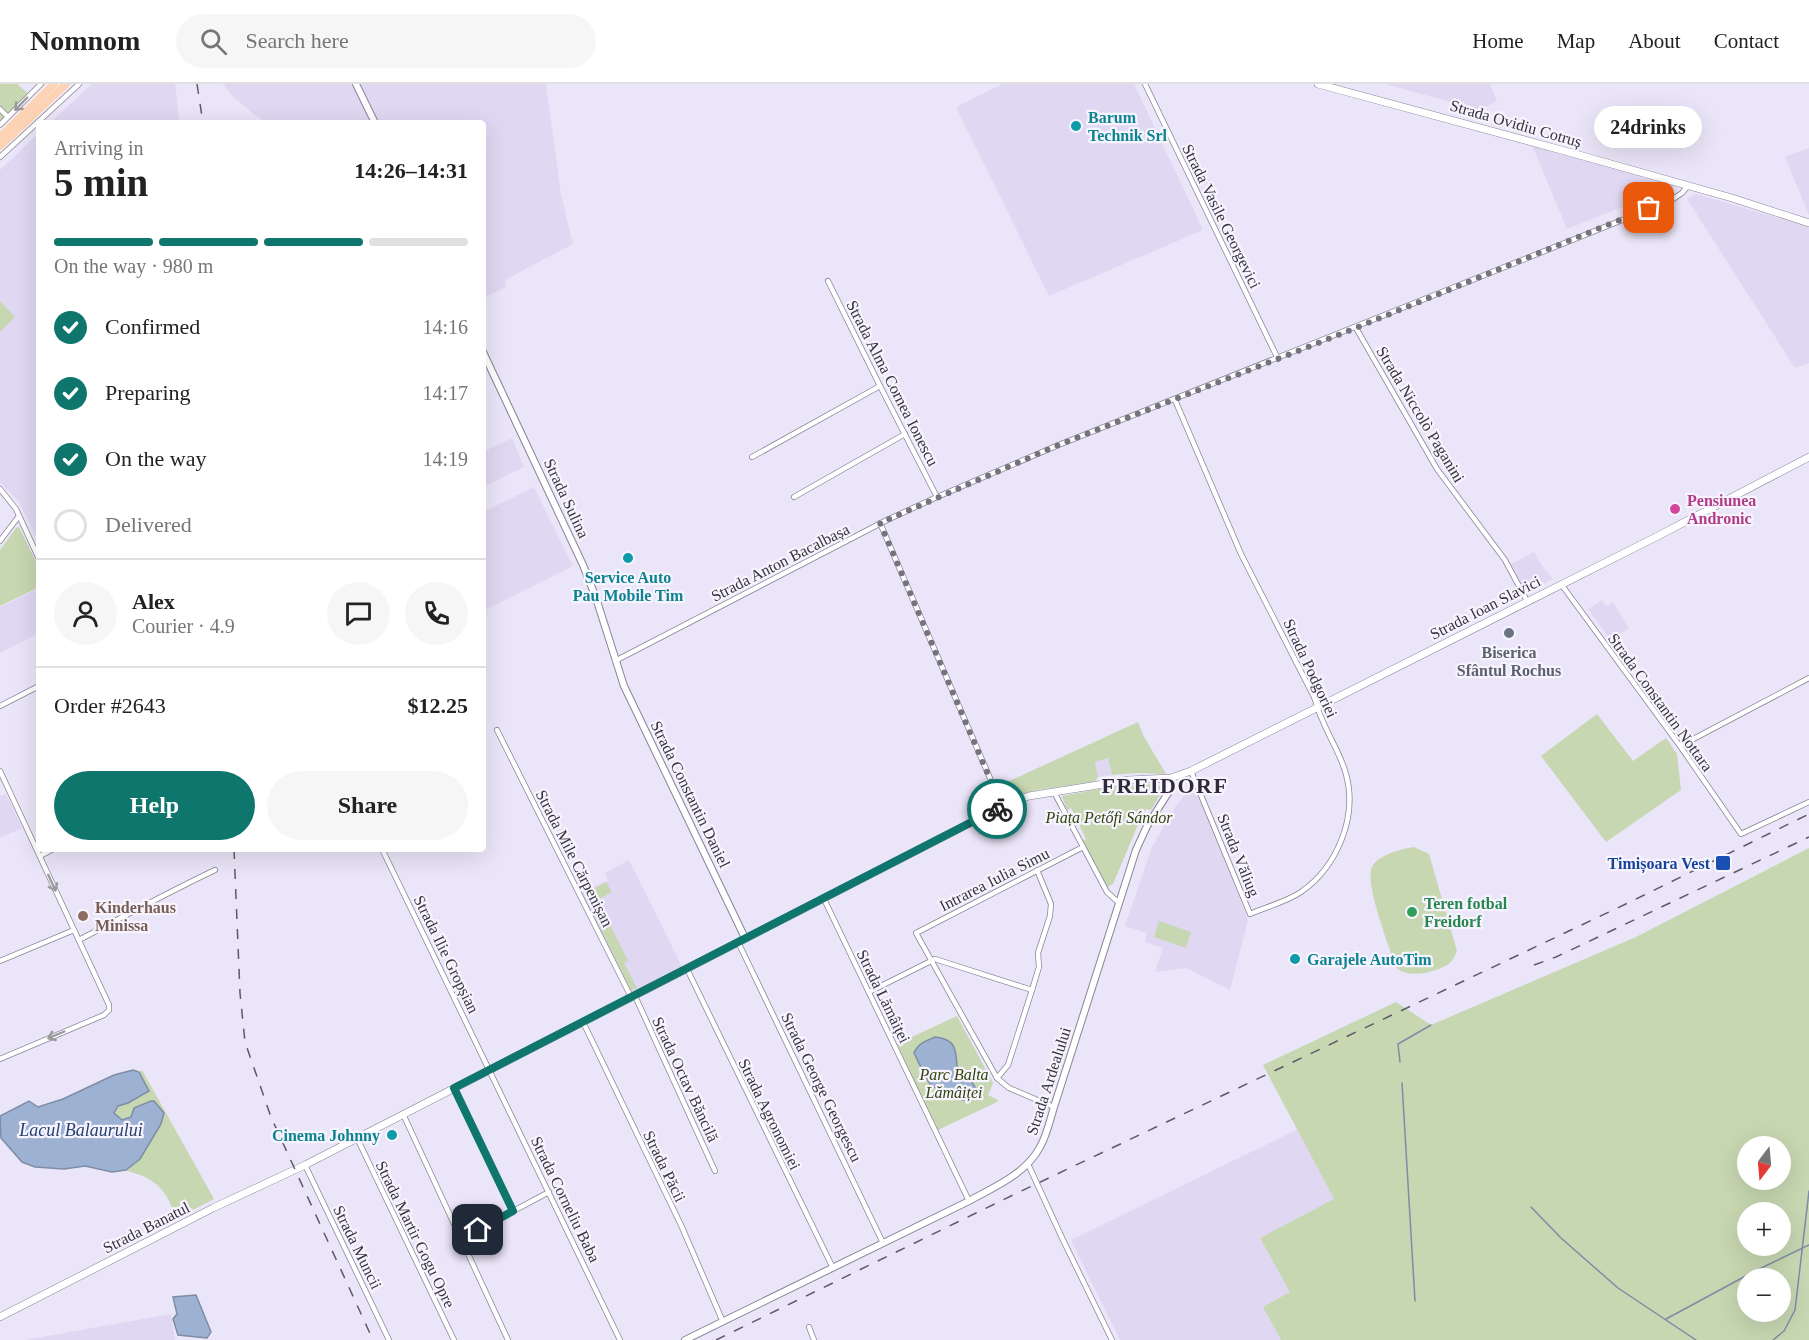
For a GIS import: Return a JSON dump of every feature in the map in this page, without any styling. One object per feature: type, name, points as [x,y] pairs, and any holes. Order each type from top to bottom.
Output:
[{"type":"main road","points":[[0,137],[54,84]]},
{"type":"main road","points":[[0,146],[66,84]]},
{"type":"main road","name":"Strada Ovidiu Cotruș","points":[[1318,84],[1688,186],[1809,223]]},
{"type":"main road","name":"Strada Ioan Slavici","points":[[742,940],[1002,806],[1029,796],[1129,780],[1171,778],[1191,771],[1656,537],[1809,457]]},
{"type":"main road","name":"Strada Banatul","points":[[0,1317],[213,1208],[305,1165],[742,940]]},
{"type":"street","points":[[0,125],[41,84]]},
{"type":"street","points":[[40,120],[79,84]]},
{"type":"street","points":[[356,84],[374,120]]},
{"type":"street","name":"Strada Vasile Georgevici","points":[[1145,84],[1278,359]]},
{"type":"street","points":[[0,109],[8,117]]},
{"type":"street","points":[[0,157],[36,124]]},
{"type":"street","name":"Strada Anton Bacalbașa","points":[[615,661],[880,523],[938,496],[1056,446],[1670,201],[1688,186]]},
{"type":"street","name":"Strada Alma Cornea Ionescu","points":[[828,280],[938,496]]},
{"type":"street","name":"Strada Niccolò Paganini","points":[[1356,328],[1437,469],[1505,560],[1527,601]]},
{"type":"street","name":"Strada Sulina","points":[[486,358],[583,565],[596,598],[615,661]]},
{"type":"street","points":[[752,457],[880,386]]},
{"type":"street","name":"Strada Podgoriei","points":[[1175,400],[1241,554],[1315,699],[1346,770],[1348,780],[1350,798],[1345,831],[1330,861],[1309,885],[1291,898],[1250,914]]},
{"type":"street","points":[[794,497],[905,434]]},
{"type":"street","points":[[0,489],[19,516],[36,553]]},
{"type":"street","points":[[0,542],[19,516]]},
{"type":"street","points":[[880,523],[1002,806]]},
{"type":"street","name":"Strada Constantin Nottara","points":[[1561,584],[1680,746],[1741,834],[1809,802]]},
{"type":"street","name":"Strada Constantin Daniel","points":[[615,661],[624,686],[742,940]]},
{"type":"street","points":[[1680,746],[1809,678]]},
{"type":"street","points":[[0,706],[36,688]]},
{"type":"street","name":"Strada Mile Cărpenișan","points":[[497,730],[633,997]]},
{"type":"street","points":[[0,771],[36,847]]},
{"type":"street","name":"Strada Văliug","points":[[1191,771],[1250,914]]},
{"type":"street","name":"Strada Ardealului","points":[[685,1340],[969,1200],[1006,1180],[1028,1164],[1041,1146],[1138,845],[1170,790],[1171,778]]},
{"type":"street","points":[[0,790],[9,789]]},
{"type":"street","points":[[1054,792],[1107,892],[1119,903]]},
{"type":"street","name":"Intrarea Iulia Simu","points":[[931,961],[916,933],[1083,847]]},
{"type":"street","points":[[0,1059],[104,1015],[109,1010],[109,1005],[38,852]]},
{"type":"street","points":[[40,856],[47,852]]},
{"type":"street","name":"Strada Ilie Gropșian","points":[[383,852],[490,1069]]},
{"type":"street","points":[[79,940],[124,918],[136,908],[215,870]]},
{"type":"street","points":[[997,1078],[1008,1065],[1039,968],[1038,953],[1052,910],[1037,870]]},
{"type":"street","name":"Strada Lămâiței","points":[[824,899],[969,1200]]},
{"type":"street","points":[[0,961],[74,930]]},
{"type":"street","name":"Strada George Georgescu","points":[[742,940],[883,1243]]},
{"type":"street","points":[[869,992],[938,959],[1032,990]]},
{"type":"street","points":[[931,961],[997,1078],[1009,1088],[1054,1107]]},
{"type":"street","name":"Strada Agronomiei","points":[[687,969],[833,1269]]},
{"type":"street","name":"Strada Octav Băncilă","points":[[633,997],[715,1172]]},
{"type":"street","name":"Strada Păcii","points":[[583,1022],[681,1225],[723,1322]]},
{"type":"street","name":"Strada Corneliu Baba","points":[[490,1069],[620,1340]]},
{"type":"street","points":[[454,1088],[513,1211]]},
{"type":"street","points":[[403,1114],[508,1340]]},
{"type":"street","name":"Strada Martir Gogu Opre","points":[[357,1138],[454,1340]]},
{"type":"street","points":[[1028,1164],[1112,1340]]},
{"type":"street","name":"Strada Muncii","points":[[305,1165],[389,1340]]},
{"type":"street","points":[[461,1239],[549,1192]]},
{"type":"street","points":[[809,1327],[814,1340]]},
{"type":"shaded area","points":[[92,84],[175,84],[180,120],[53,120]]},
{"type":"shaded area","points":[[223,84],[546,84],[561,195],[573,244],[505,280],[506,287],[486,297],[486,120],[261,120],[232,96]]},
{"type":"shaded area","points":[[1002,84],[1134,84],[1203,230],[1049,296],[956,107]]},
{"type":"shaded area","points":[[1385,84],[1490,84],[1497,101],[1480,110]]},
{"type":"shaded area","points":[[36,136],[36,536],[19,502],[0,482],[0,170]]},
{"type":"shaded area","points":[[1532,145],[1656,181],[1675,186],[1567,229]]},
{"type":"shaded area","points":[[1809,148],[1809,215],[1785,157]]},
{"type":"shaded area","points":[[1696,194],[1809,227],[1809,363],[1795,368],[1687,199]]},
{"type":"shaded area","points":[[512,438],[524,467],[486,486],[486,451]]},
{"type":"shaded area","points":[[534,487],[573,566],[486,610],[486,511]]},
{"type":"shaded area","points":[[1534,552],[1553,579],[1526,592],[1511,564]]},
{"type":"shaded area","points":[[36,589],[36,635],[0,653],[0,607]]},
{"type":"shaded area","points":[[1602,600],[1606,606],[1613,602],[1629,628],[1611,641],[1588,609]]},
{"type":"shaded area","points":[[1108,758],[1112,775],[1098,777],[1095,762]]},
{"type":"shaded area","points":[[1194,784],[1248,920],[1230,990],[1186,968],[1155,972],[1163,948],[1145,942],[1147,933],[1125,926],[1152,847],[1176,806]]},
{"type":"shaded area","points":[[6,794],[22,828],[0,838],[0,796]]},
{"type":"shaded area","points":[[629,860],[682,967],[632,992],[581,893],[608,880],[605,873]]},
{"type":"shaded area","points":[[1298,1129],[1334,1199],[1290,1293],[1264,1307],[1281,1340],[1120,1340],[1071,1240]]},
{"type":"shaded area","points":[[171,1314],[175,1340],[25,1340]]},
{"type":"green space","points":[[0,84],[17,84],[30,95],[0,125]]},
{"type":"green space","points":[[0,301],[15,317],[0,332]]},
{"type":"green space","points":[[19,527],[36,562],[36,588],[0,606],[0,550]]},
{"type":"green space","points":[[1597,714],[1633,761],[1666,738],[1677,754],[1681,790],[1606,842],[1541,756]]},
{"type":"green space","points":[[1138,722],[1166,774],[1112,775],[1108,758],[1095,762],[1098,777],[1094,782],[1037,790],[1010,798],[1003,784]]},
{"type":"green space","name":"Piața Petőfi Sándor","points":[[1156,784],[1161,787],[1161,793],[1151,810],[1146,809],[1143,813],[1113,884],[1107,887],[1083,841],[1086,839],[1071,808],[1067,810],[1062,796],[1111,787]]},
{"type":"green space","name":"Teren fotbal Freidorf","points":[[1414,847],[1429,854],[1457,951],[1451,962],[1445,966],[1431,972],[1415,974],[1401,971],[1396,967],[1374,900],[1370,875],[1372,867],[1379,859]]},
{"type":"green space","points":[[1809,848],[1809,1340],[1281,1340],[1263,1307],[1290,1292],[1260,1238],[1334,1199],[1263,1065],[1396,1002],[1431,1025],[1636,937]]},
{"type":"green space","points":[[606,882],[612,892],[592,903],[586,893]]},
{"type":"green space","points":[[601,906],[628,961],[624,963],[637,988],[631,990],[592,911]]},
{"type":"green space","points":[[1159,921],[1191,932],[1186,948],[1154,937]]},
{"type":"green space","name":"Parc Balta Lămâiței","points":[[957,1016],[993,1083],[988,1095],[998,1100],[938,1130],[897,1044]]},
{"type":"green space","points":[[142,1070],[214,1199],[175,1219],[169,1200],[161,1189],[151,1180],[126,1170],[140,1159],[151,1101],[134,1108],[131,1116],[122,1120],[114,1113],[118,1106],[149,1091],[139,1072]]},
{"type":"water","points":[[935,1037],[950,1042],[956,1054],[957,1066],[971,1080],[976,1089],[968,1101],[962,1100],[950,1090],[932,1087],[924,1075],[914,1053],[925,1041]]},
{"type":"water","name":"Lacul Balaurului","points":[[133,1070],[139,1072],[149,1091],[118,1106],[114,1113],[122,1120],[131,1117],[134,1108],[154,1101],[164,1113],[161,1124],[140,1159],[126,1170],[112,1172],[85,1166],[64,1169],[35,1167],[22,1162],[1,1138],[0,1116],[29,1101],[38,1107],[63,1099],[114,1075]]},
{"type":"water","points":[[196,1295],[211,1332],[207,1338],[178,1335],[173,1319],[177,1314],[173,1297]]},
{"type":"waterway","points":[[1400,1062],[1398,1044],[1431,1025]]},
{"type":"waterway","points":[[1402,1083],[1415,1301]]},
{"type":"waterway","points":[[1773,1340],[1784,1331],[1795,1310],[1809,1191]]},
{"type":"waterway","points":[[1531,1207],[1561,1238],[1618,1288],[1696,1340]]},
{"type":"waterway","points":[[1666,1319],[1809,1245]]},
{"type":"railway","points":[[197,84],[203,120]]},
{"type":"railway","points":[[716,1340],[1015,1194],[1630,902],[1809,814]]},
{"type":"railway","points":[[1534,965],[1556,957],[1809,837]]},
{"type":"railway","points":[[234,852],[240,993],[245,1042],[271,1117],[373,1340]]},
{"type":"way so far","points":[[997,809],[1002,806],[925,632],[880,523],[1056,446],[1336,336],[1649,208]]},
{"type":"place","name":"Barum Technik Srl","points":[[1076,126]]},
{"type":"place","name":"24drinks","points":[[1649,208]]},
{"type":"place","name":"Pensiunea Andronic","points":[[1675,509]]},
{"type":"place","name":"Service Auto Pau Mobile Tim","points":[[628,558]]},
{"type":"place","name":"Biserica Sfântul Rochus","points":[[1509,633]]},
{"type":"place","name":"Timișoara Vest","points":[[1723,863]]},
{"type":"place","name":"Teren fotbal Freidorf","points":[[1412,912]]},
{"type":"place","name":"Kinderhaus Minissa","points":[[83,916]]},
{"type":"place","name":"Garajele AutoTim","points":[[1295,959]]},
{"type":"place","name":"Cinema Johnny","points":[[392,1135]]},
{"type":"district","name":"FREIDORF","points":[[1165,785]]},
{"type":"route","points":[[478,1230],[513,1211],[454,1088],[997,809]]}]
